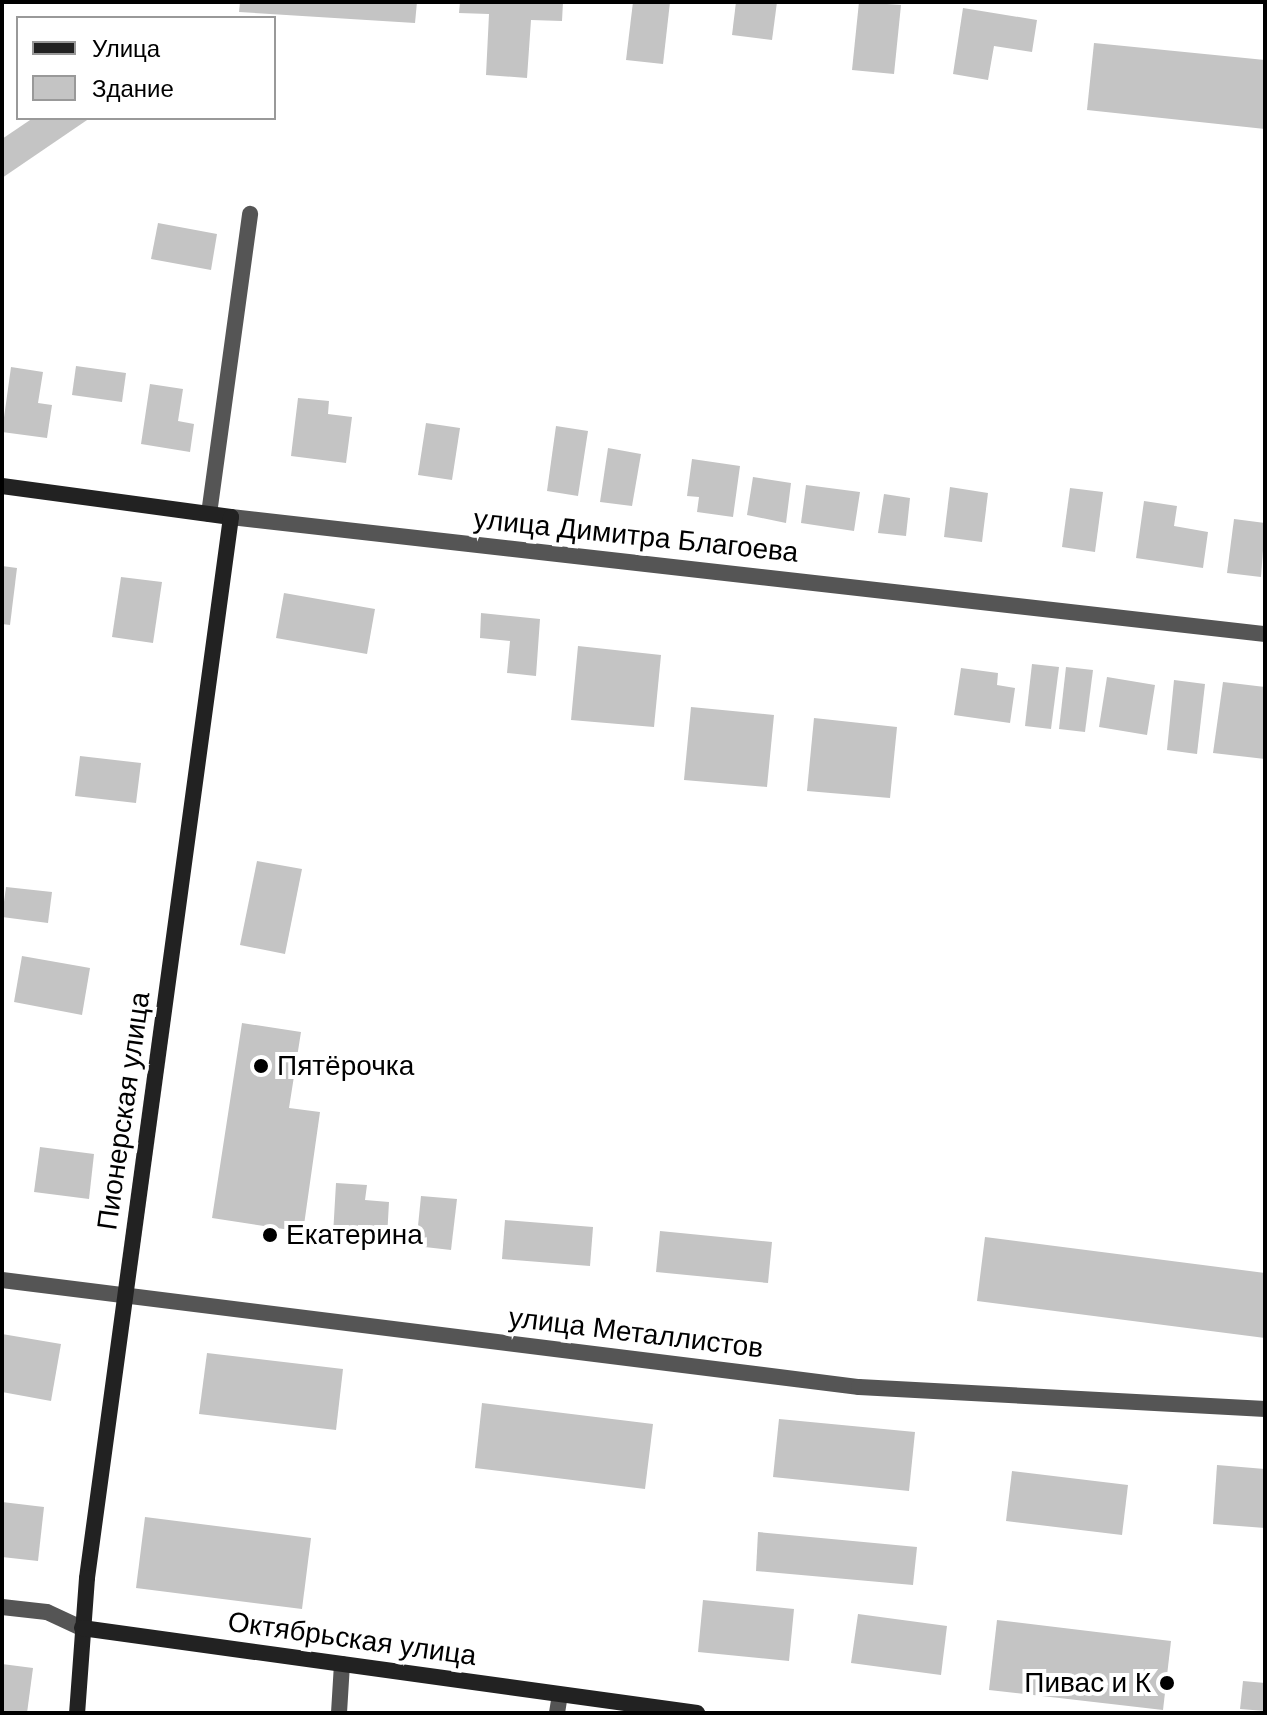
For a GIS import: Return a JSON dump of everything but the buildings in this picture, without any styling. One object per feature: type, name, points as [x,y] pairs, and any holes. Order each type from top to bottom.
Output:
[{"type":"main road","name":"улица Димитра Благоева","points":[[2,486],[231,517]]},
{"type":"main road","name":"Пионерская улица","points":[[77,1713],[82,1628],[231,517]]},
{"type":"main road","name":"Октябрьская улица","points":[[82,1628],[697,1713]]},
{"type":"street","points":[[209,514],[250,214]]},
{"type":"street","name":"улица Димитра Благоева","points":[[231,517],[1265,634]]},
{"type":"street","name":"улица Металлистов","points":[[2,1280],[859,1387],[1265,1409]]},
{"type":"street","name":"Октябрьская улица","points":[[2,1607],[47,1612],[82,1628]]},
{"type":"street","points":[[339,1713],[342,1664]]},
{"type":"street","points":[[557,1713],[560,1695]]},
{"type":"place","name":"Пятёрочка","points":[[261,1066]]},
{"type":"place","name":"Екатерина","points":[[270,1235]]},
{"type":"place","name":"Пивас и К","points":[[1167,1683]]}]
